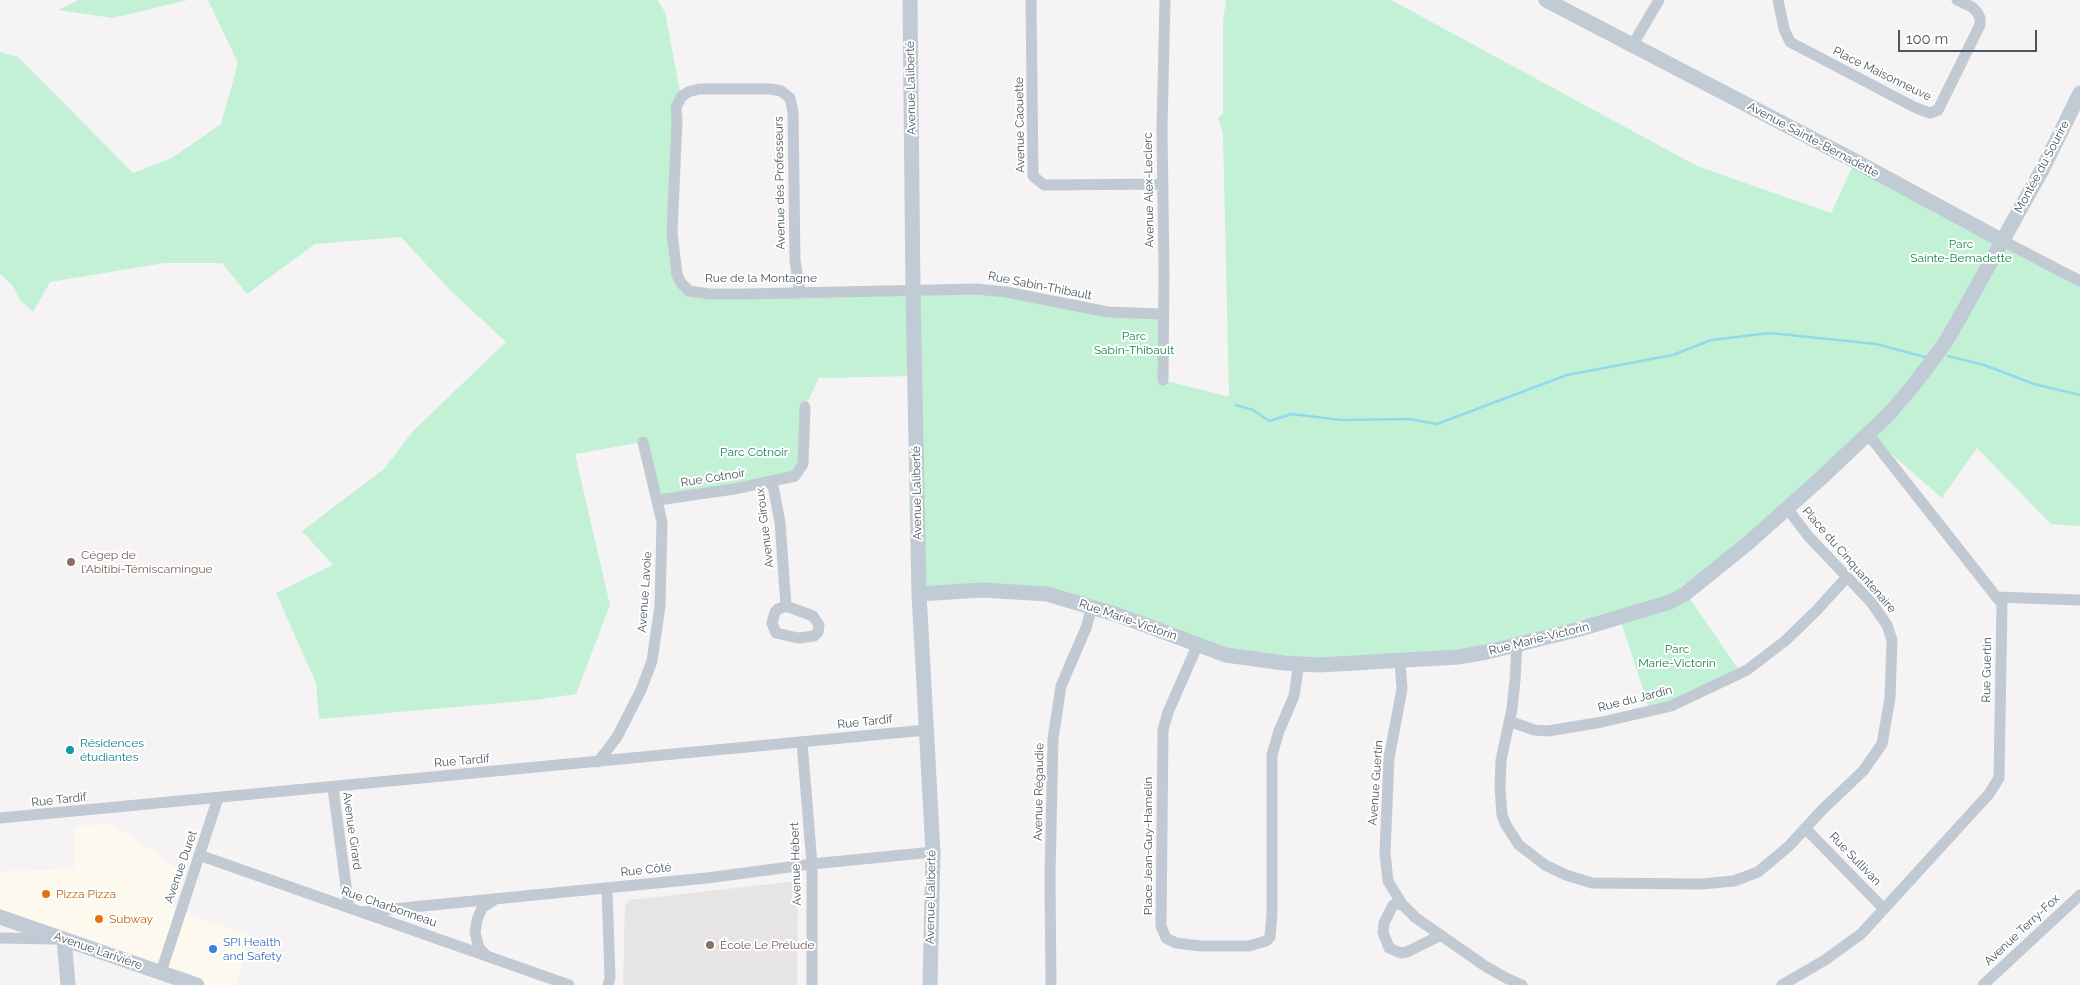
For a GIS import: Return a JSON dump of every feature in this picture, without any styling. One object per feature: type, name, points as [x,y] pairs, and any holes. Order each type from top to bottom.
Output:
[{"type":"street","name":"Avenue Laliberté","points":[[910,0],[919,594],[933,852],[930,985]]},
{"type":"street","name":"Avenue Caouette","points":[[1031,0],[1033,176],[1044,185],[1163,184]]},
{"type":"street","name":"Avenue Alex-Leclerc","points":[[1163,380],[1162,128],[1165,0]]},
{"type":"street","name":"Avenue Sainte-Bernadette","points":[[1546,0],[1855,161],[2080,282]]},
{"type":"street","points":[[1632,46],[1658,0]]},
{"type":"street","name":"Place Maisonneuve","points":[[1778,0],[1784,29],[1790,42],[1916,108],[1930,113],[1938,110],[1980,25],[1980,18],[1977,12],[1972,7],[1957,0]]},
{"type":"street","name":"Avenue des Professeurs","points":[[682,97],[688,92],[699,89],[771,89],[781,91],[790,98],[793,119],[795,261],[800,292]]},
{"type":"street","name":"Montée du Sourire","points":[[2003,241],[2043,168],[2080,93]]},
{"type":"street","name":"Rue de la Montagne","points":[[682,97],[676,108],[672,233],[674,262],[681,283],[689,291],[710,294],[913,291]]},
{"type":"street","name":"Rue Marie-Victorin","points":[[919,594],[956,591],[1022,591],[1047,594],[1092,607],[1226,655],[1284,663],[1319,665],[1458,657],[1620,618],[1670,602],[1685,594],[1747,544],[1889,414],[1945,342],[2003,241]]},
{"type":"street","name":"Rue Sabin-Thibault","points":[[913,291],[992,290],[1108,312],[1162,314]]},
{"type":"street","name":"Avenue Giroux","points":[[786,606],[780,522],[772,481],[795,476],[803,464],[805,407]]},
{"type":"street","name":"Rue Guertin","points":[[1868,434],[2002,604],[1999,778],[1989,794],[1884,909]]},
{"type":"street","name":"Avenue Lavoie","points":[[598,762],[617,737],[633,708],[652,661],[660,606],[662,522],[644,442]]},
{"type":"street","name":"Rue Cotnoir","points":[[658,500],[734,489],[772,481]]},
{"type":"street","name":"Place du Cinquantenaire","points":[[1517,644],[1515,680],[1501,760],[1500,804],[1504,820],[1519,845],[1545,865],[1572,878],[1592,883],[1630,885],[1702,884],[1734,881],[1758,872],[1789,846],[1863,771],[1882,744],[1882,735],[1887,719],[1890,698],[1892,640],[1887,625],[1880,613],[1809,536],[1786,507]]},
{"type":"street","name":"Rue du Jardin","points":[[1509,720],[1534,730],[1548,731],[1602,722],[1680,702],[1746,670],[1785,641],[1847,577]]},
{"type":"street","points":[[1996,597],[2080,600]]},
{"type":"street","name":"Avenue Régaudie","points":[[1051,985],[1050,875],[1053,739],[1061,686],[1086,628],[1092,607]]},
{"type":"street","name":"Place Jean-Guy-Hamelin","points":[[1198,644],[1168,712],[1164,730],[1161,926],[1166,938],[1176,943],[1201,946],[1249,946],[1266,941],[1270,936],[1272,912],[1272,755],[1279,731],[1294,696],[1299,663]]},
{"type":"street","name":"Avenue Guertin","points":[[1400,661],[1402,689],[1389,758],[1385,853],[1388,881],[1402,904],[1416,918],[1492,970],[1522,985]]},
{"type":"street","name":"Rue Tardif","points":[[0,818],[332,788],[926,730]]},
{"type":"street","name":"Avenue Hébert","points":[[802,742],[812,864],[812,985]]},
{"type":"street","name":"Avenue Girard","points":[[332,788],[349,908]]},
{"type":"street","name":"Avenue Duret","points":[[160,972],[218,798]]},
{"type":"street","name":"Rue Sullivan","points":[[1805,828],[1884,909]]},
{"type":"street","name":"Rue Côté","points":[[362,912],[607,888],[933,852]]},
{"type":"street","name":"Rue Charbonneau","points":[[199,855],[569,985]]},
{"type":"street","points":[[607,888],[610,978],[608,985]]},
{"type":"street","name":"Avenue Terry-Fox","points":[[1983,985],[2080,895]]},
{"type":"street","points":[[487,956],[479,948],[475,933],[476,920],[482,908],[497,899]]},
{"type":"street","points":[[1402,904],[1393,905],[1384,923],[1383,932],[1389,948],[1401,953],[1407,952],[1441,934]]},
{"type":"street","points":[[1782,985],[1825,960],[1855,938],[1884,909]]},
{"type":"street","name":"Avenue Larivière","points":[[0,917],[197,985]]},
{"type":"street","points":[[0,938],[64,939],[68,985]]},
{"type":"shaded area","points":[[113,824],[181,871],[169,908],[251,936],[236,985],[197,985],[0,917],[0,871],[75,869],[75,826]]},
{"type":"shaded area","name":"École Le Prélude","points":[[798,881],[797,985],[623,985],[625,905],[629,900]]},
{"type":"green space","points":[[79,0],[188,0],[112,18],[58,10]]},
{"type":"green space","points":[[208,0],[657,0],[665,12],[681,97],[674,262],[689,291],[954,289],[1048,302],[1162,314],[1163,380],[1229,397],[1223,134],[1218,118],[1223,114],[1223,22],[1226,0],[1391,0],[1697,166],[1831,213],[1855,161],[2080,282],[2080,526],[2051,524],[1977,448],[1942,498],[1868,434],[1686,593],[1741,673],[1650,711],[1620,618],[1580,629],[1400,661],[1226,655],[1066,599],[919,594],[915,376],[819,378],[805,407],[803,464],[795,476],[658,500],[643,442],[575,454],[610,605],[576,694],[535,700],[319,719],[316,683],[276,593],[333,565],[302,531],[384,469],[413,431],[506,342],[450,290],[401,237],[315,244],[247,294],[222,263],[164,263],[50,282],[33,312],[20,300],[12,285],[0,274],[0,52],[18,57],[133,173],[172,158],[221,124],[238,63]]},
{"type":"waterway","points":[[1236,405],[1253,410],[1269,421],[1292,414],[1341,420],[1410,419],[1437,424],[1567,375],[1673,355],[1711,340],[1770,333],[1876,344],[1925,357]]},
{"type":"waterway","points":[[1948,356],[1984,365],[2034,384],[2080,395]]},
{"type":"place","name":"Cégep de l'Abitibi-Témiscamingue","points":[[71,562]]},
{"type":"place","name":"Résidences étudiantes","points":[[70,750]]},
{"type":"place","name":"Pizza Pizza","points":[[46,894]]},
{"type":"place","name":"Subway","points":[[99,919]]},
{"type":"place","name":"École Le Prélude","points":[[710,945]]},
{"type":"place","name":"SPI Health and Safety","points":[[213,949]]},
{"type":"park label","name":"Parc Sainte-Bernadette","points":[[1961,251]]},
{"type":"park label","name":"Parc Sabin-Thibault","points":[[1134,343]]},
{"type":"park label","name":"Parc Cotnoir","points":[[754,452]]},
{"type":"park label","name":"Parc Marie-Victorin","points":[[1677,656]]}]
